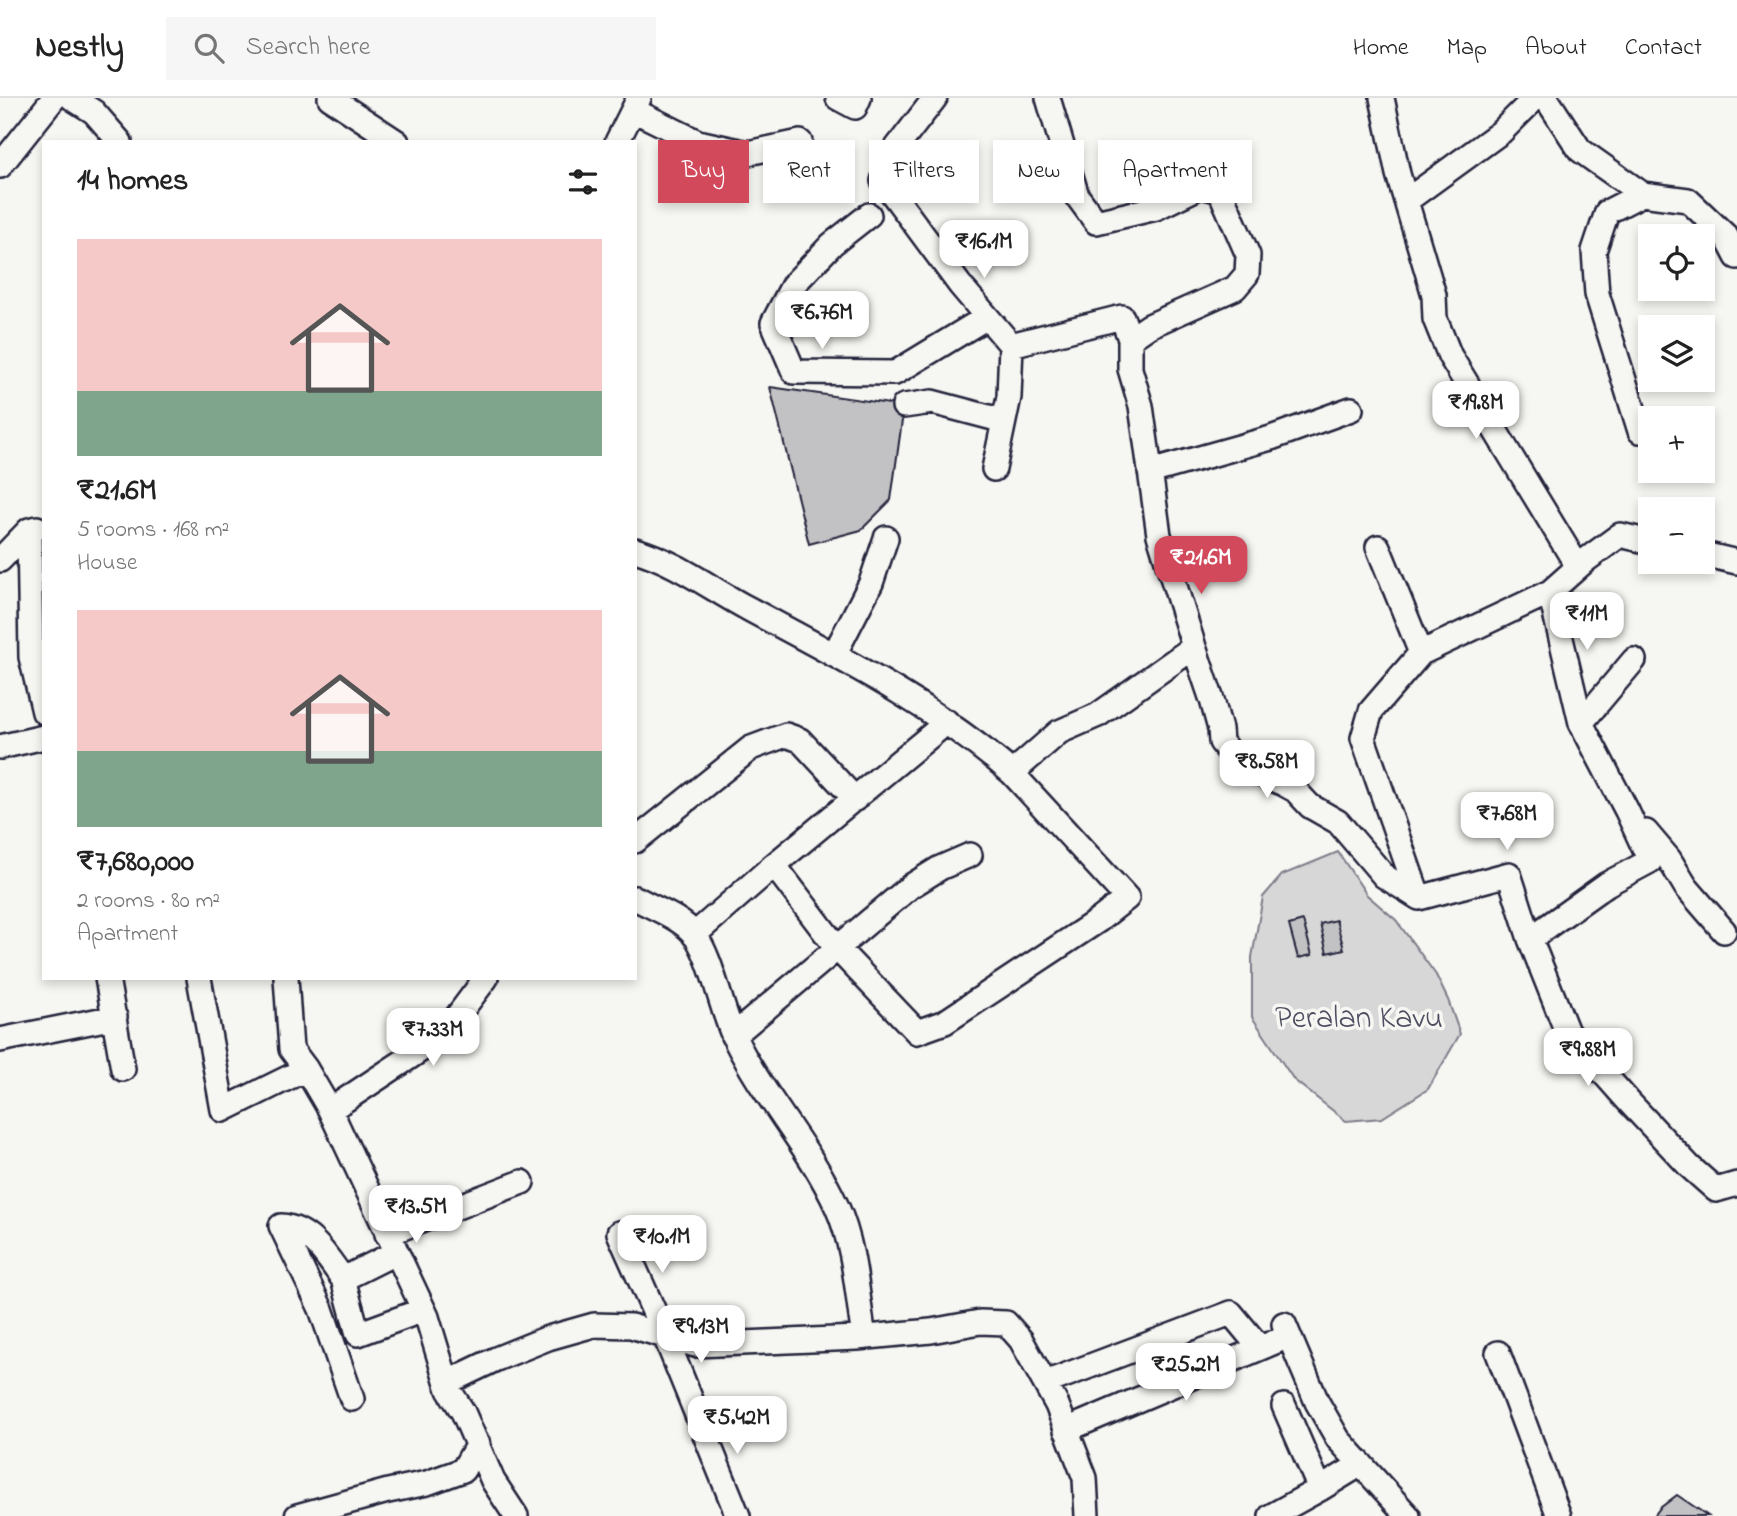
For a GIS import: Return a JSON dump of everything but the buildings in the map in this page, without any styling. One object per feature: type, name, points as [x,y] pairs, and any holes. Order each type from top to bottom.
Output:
[{"type":"street","points":[[0,166],[54,98]]},
{"type":"street","points":[[72,98],[94,112],[118,140]]},
{"type":"street","points":[[330,98],[394,140]]},
{"type":"street","points":[[838,98],[855,107],[859,98]]},
{"type":"street","points":[[935,98],[891,155],[883,181],[960,285],[1011,345],[1009,397],[994,469]]},
{"type":"street","points":[[1048,98],[1077,196],[1096,222],[1156,208],[1201,186],[1220,191],[1248,255],[1247,274],[1235,288],[1149,326],[1130,339]]},
{"type":"street","points":[[1382,98],[1406,201],[1434,295],[1435,319],[1450,356],[1578,567]]},
{"type":"street","points":[[1406,201],[1501,131],[1535,98]]},
{"type":"street","points":[[1546,98],[1580,150],[1642,194],[1688,200],[1732,233],[1737,257]]},
{"type":"street","points":[[618,140],[636,104],[698,142],[748,153],[763,150]]},
{"type":"street","points":[[1638,425],[1597,294],[1594,251],[1607,212],[1642,194]]},
{"type":"street","points":[[869,215],[832,244],[793,285],[774,323],[794,372],[895,373],[987,317]]},
{"type":"street","points":[[1011,345],[1122,317],[1130,339],[1130,369],[1141,406],[1158,535],[1212,700],[1221,742],[1243,767],[1282,782],[1310,806],[1338,822],[1384,876],[1419,898],[1509,874],[1530,939],[1567,1032],[1690,1167],[1716,1190],[1737,1184]]},
{"type":"street","points":[[904,406],[932,402],[1004,421]]},
{"type":"street","points":[[1150,472],[1271,438],[1351,409]]},
{"type":"street","points":[[0,561],[36,529]]},
{"type":"street","points":[[36,529],[31,657],[42,704]]},
{"type":"street","points":[[1419,898],[1363,738],[1371,711],[1421,653],[1550,592],[1620,536],[1638,540]]},
{"type":"street","points":[[834,655],[871,583],[886,538]]},
{"type":"street","points":[[1378,547],[1421,653]]},
{"type":"street","points":[[637,551],[663,560],[884,682],[947,722],[1012,773],[1127,898],[1099,920],[945,1022],[917,1032],[837,948],[774,865]]},
{"type":"street","points":[[1715,557],[1737,562]]},
{"type":"street","points":[[1530,939],[1606,884],[1650,861],[1581,723],[1550,592]]},
{"type":"street","points":[[1012,773],[1059,732],[1098,715],[1194,647]]},
{"type":"street","points":[[1581,723],[1634,660]]},
{"type":"street","points":[[694,935],[947,722]]},
{"type":"street","points":[[637,839],[751,748],[786,736],[800,740],[855,799]]},
{"type":"street","points":[[0,747],[42,737]]},
{"type":"street","points":[[1627,811],[1669,859],[1686,887],[1724,931]]},
{"type":"street","points":[[733,1036],[911,886],[940,868],[970,855]]},
{"type":"street","points":[[637,899],[681,923],[694,935],[706,958],[733,1036],[769,1098],[806,1149],[837,1207],[848,1236],[864,1337]]},
{"type":"street","points":[[107,980],[124,1069]]},
{"type":"street","points":[[198,980],[223,1110],[306,1069]]},
{"type":"street","points":[[286,980],[291,1049],[330,1110],[424,1310],[447,1382],[493,1481],[516,1516]]},
{"type":"street","points":[[330,1110],[419,1051],[456,1017],[484,980]]},
{"type":"street","points":[[0,1040],[115,1017]]},
{"type":"street","points":[[343,1279],[391,1243],[522,1182]]},
{"type":"street","points":[[352,1399],[321,1309],[281,1226],[290,1227],[318,1243],[343,1279],[358,1334],[424,1310]]},
{"type":"street","points":[[619,1233],[665,1336],[738,1516]]},
{"type":"street","points":[[1045,1383],[1231,1313],[1260,1348]]},
{"type":"street","points":[[447,1382],[496,1359],[594,1325],[631,1326],[695,1345],[864,1337],[931,1331],[980,1322],[1006,1324],[1021,1340],[1057,1405],[1085,1478],[1087,1516]]},
{"type":"street","points":[[1066,1430],[1260,1348],[1286,1330],[1317,1402],[1338,1439],[1408,1516]]},
{"type":"street","points":[[1498,1353],[1559,1516]]},
{"type":"street","points":[[1284,1406],[1320,1489]]},
{"type":"street","points":[[297,1516],[327,1506],[427,1483],[463,1470],[478,1444]]},
{"type":"street","points":[[1271,1516],[1361,1464]]},
{"type":"green space","name":"Peralan Kavu","points":[[1338,852],[1367,895],[1396,920],[1436,975],[1460,1034],[1428,1089],[1382,1118],[1346,1121],[1294,1080],[1252,1017],[1252,957],[1263,897],[1282,875]]}]
